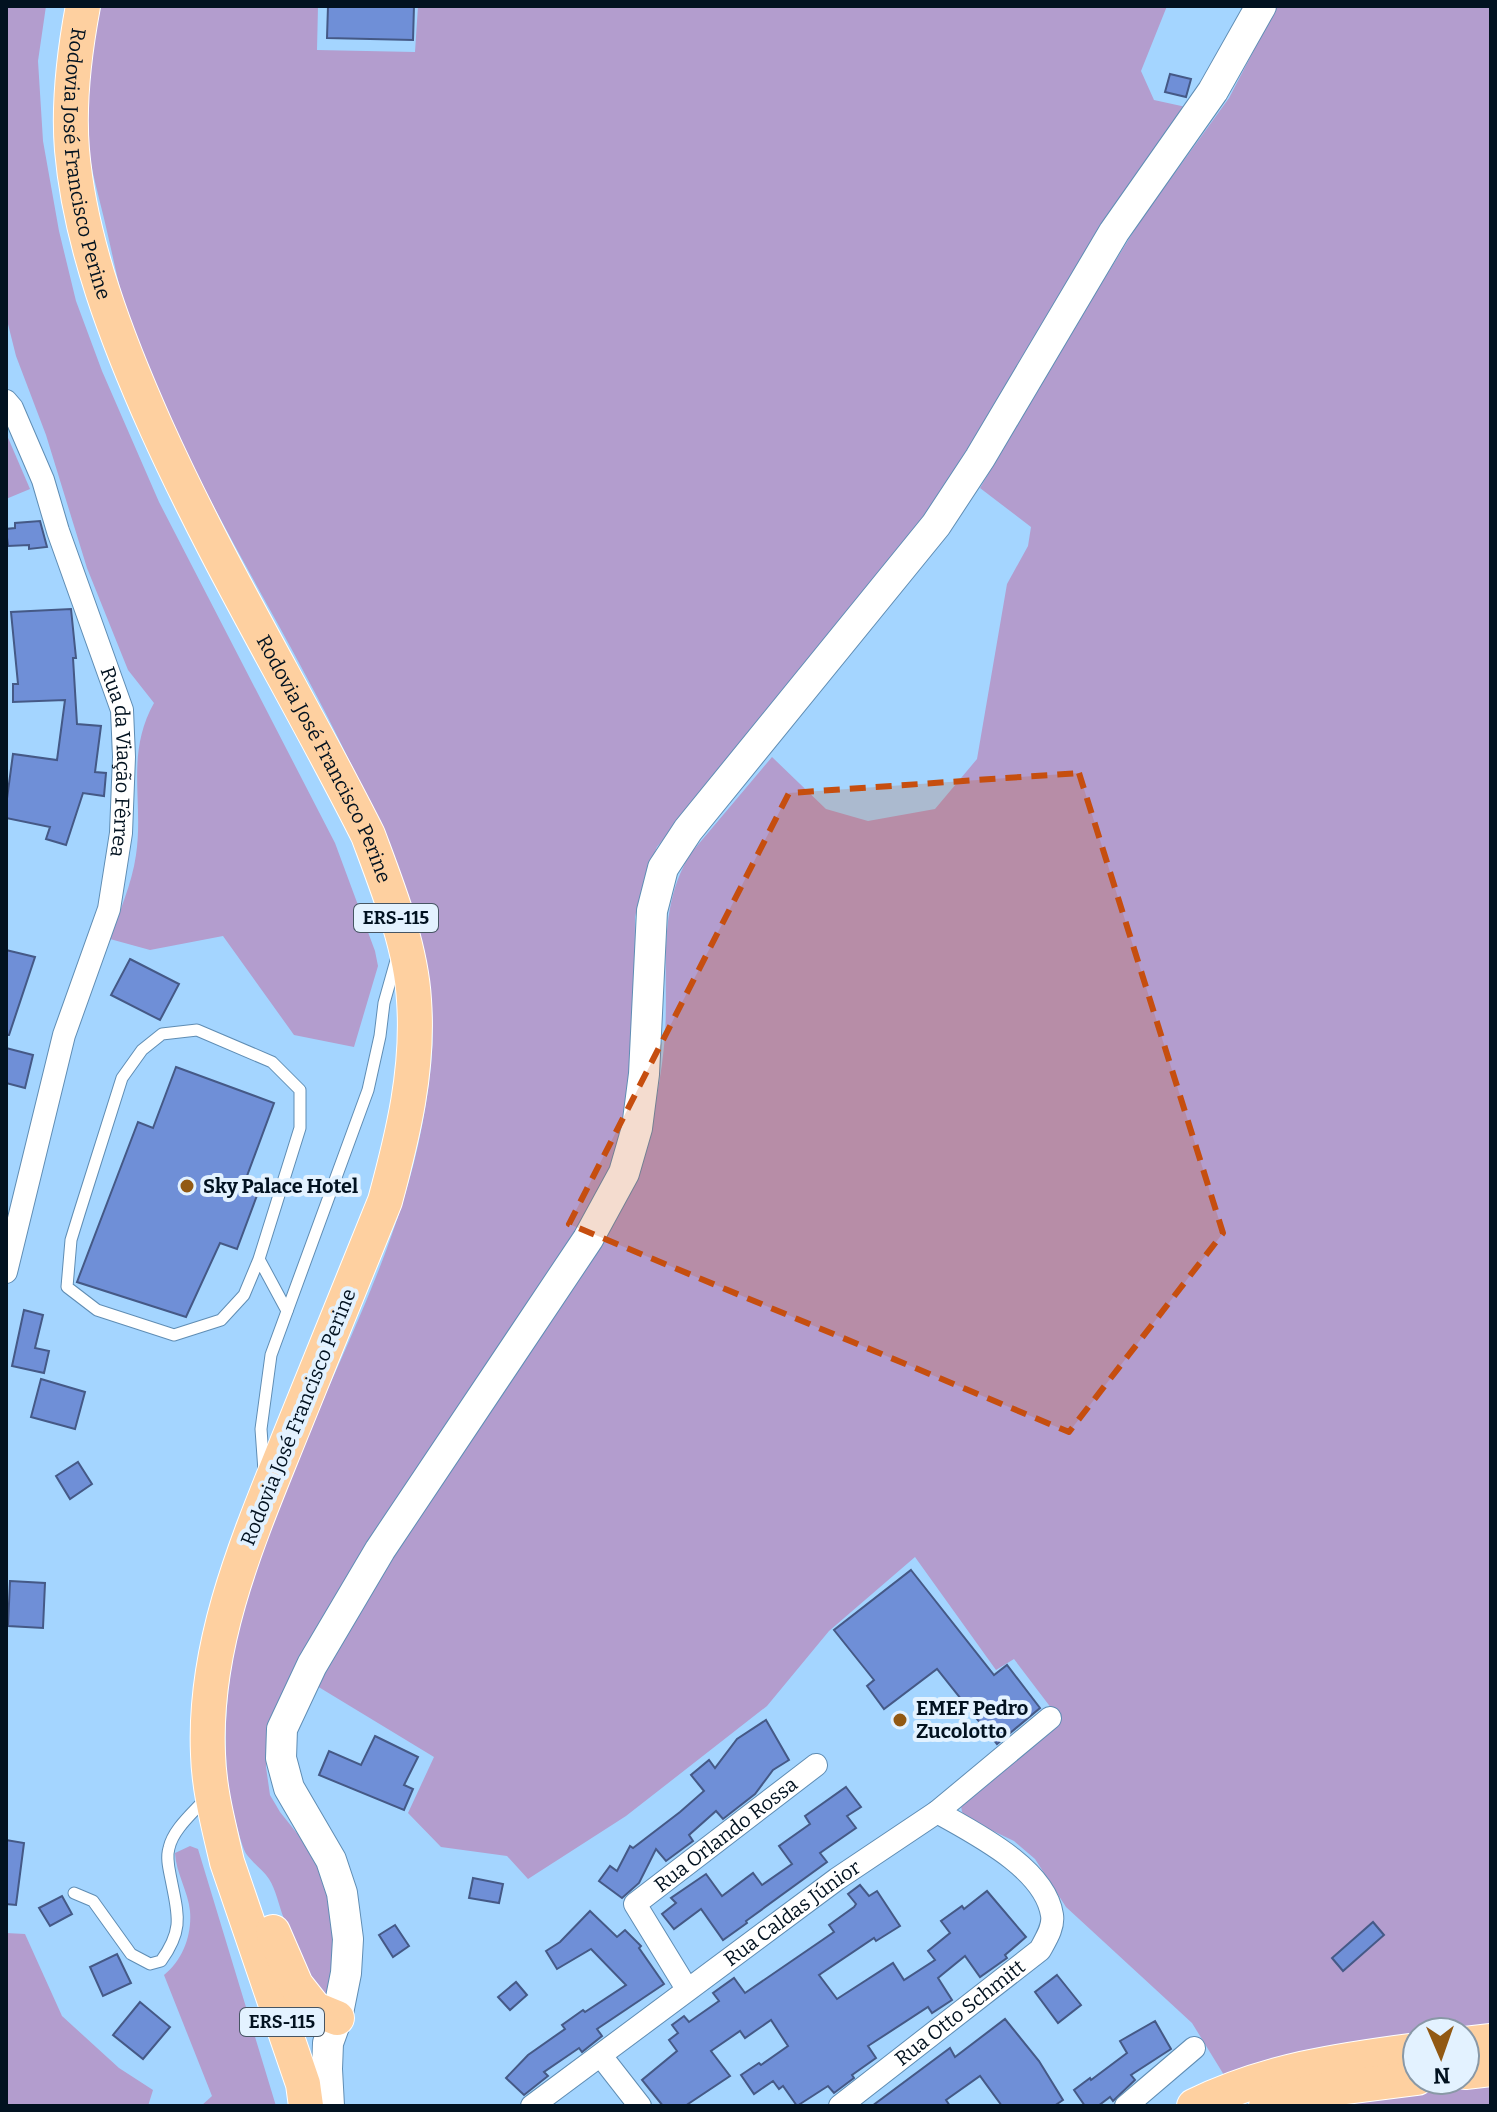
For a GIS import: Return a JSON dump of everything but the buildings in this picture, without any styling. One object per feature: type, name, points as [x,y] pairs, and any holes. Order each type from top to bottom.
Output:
[{"type":"main road","name":"Rodovia José Francisco Perine","points":[[83,6],[70,103],[72,152],[95,263],[122,353],[190,503],[368,835],[386,881],[402,937],[414,998],[415,1042],[410,1094],[400,1148],[385,1201],[236,1574],[214,1661],[207,1753],[211,1791],[227,1862],[303,2084],[306,2106]]},
{"type":"main road","points":[[329,2106],[328,2043],[337,2018],[346,1973],[348,1939],[342,1893],[331,1860],[289,1788],[281,1758],[282,1729],[312,1665],[380,1550],[588,1239],[624,1173],[637,1128],[644,1074],[652,911],[663,868],[688,830],[936,525],[980,458],[1114,232],[1213,91],[1261,6]]},
{"type":"main road","points":[[227,1862],[257,1896],[296,1985],[315,2009],[337,2018]]},
{"type":"main road","name":"Rodovia José Francisco Perine","points":[[254,1940],[284,2106]]},
{"type":"main road","points":[[1194,2106],[1261,2077],[1311,2065],[1401,2052]]},
{"type":"main road","points":[[1266,2106],[1315,2091],[1401,2080]]},
{"type":"street","name":"Rua da Viação Fêrrea","points":[[6,401],[12,408],[43,480],[62,544],[122,710],[124,757],[121,833],[109,909],[64,1035],[6,1272]]},
{"type":"street","name":"Rua Caldas Júnior","points":[[532,2106],[837,1879],[937,1812],[1050,1718]]},
{"type":"street","name":"Rua Orlando Rossa","points":[[687,1989],[635,1904],[816,1765]]},
{"type":"street","name":"Rua Otto Schmitt","points":[[840,2106],[1040,1950],[1050,1932],[1052,1916],[1047,1900],[1027,1870],[992,1843],[937,1812]]},
{"type":"street","points":[[1126,2106],[1194,2048]]},
{"type":"street","points":[[601,2056],[640,2106]]},
{"type":"lane","points":[[266,1495],[261,1429],[271,1355],[368,1090],[384,1003],[402,937]]},
{"type":"lane","points":[[259,1259],[244,1295],[221,1320],[174,1335],[97,1310],[67,1287],[71,1240],[122,1078],[142,1050],[162,1034],[197,1030],[227,1042],[272,1062],[300,1090],[300,1128],[259,1259],[287,1311]]},
{"type":"lane","points":[[74,1893],[93,1901],[131,1954],[150,1964],[161,1961],[177,1934],[178,1913],[168,1848],[173,1836],[211,1791]]},
{"type":"highlighted area","points":[[1079,773],[1223,1233],[1069,1432],[569,1224],[789,793]]},
{"type":"shaded area","points":[[6,6],[46,6],[38,61],[43,141],[59,231],[76,301],[102,371],[159,502],[335,843],[375,951],[378,966],[354,1047],[294,1035],[223,936],[150,950],[110,939],[134,866],[138,835],[140,741],[154,703],[128,670],[87,568],[46,435],[16,356],[6,316]]},
{"type":"shaded area","points":[[101,6],[318,6],[317,50],[415,52],[418,6],[1167,6],[1141,71],[1154,100],[1186,107],[953,479],[657,847],[645,876],[635,917],[634,1059],[629,1101],[611,1169],[595,1201],[269,1735],[266,1767],[270,1795],[320,1862],[340,1943],[327,1998],[318,1997],[271,1883],[247,1855],[241,1842],[228,1784],[228,1699],[242,1615],[268,1533],[371,1290],[401,1209],[422,1126],[429,1083],[433,1024],[429,977],[404,885],[367,797],[185,450],[131,326],[88,144],[90,74]]},
{"type":"shaded area","points":[[1277,6],[1491,6],[1491,2024],[1481,2025],[1481,2016],[1401,2016],[1401,2036],[1290,2055],[1224,2075],[1192,2023],[1066,1907],[1035,1859],[1014,1841],[968,1819],[962,1812],[961,1806],[967,1798],[1061,1721],[1014,1659],[996,1670],[915,1557],[829,1631],[767,1706],[626,1816],[528,1879],[507,1856],[441,1847],[408,1813],[434,1757],[312,1683],[645,1152],[664,1050],[668,918],[680,874],[691,853],[772,757],[826,809],[868,821],[935,809],[977,759],[1007,584],[1028,546],[1031,527],[980,488],[1140,221],[1229,98]]},
{"type":"shaded area","points":[[6,433],[30,489],[6,499]]},
{"type":"shaded area","points":[[190,1846],[198,1849],[276,2106],[201,2106],[212,2096],[164,1975],[181,1954],[189,1929],[189,1904],[175,1853]]},
{"type":"shaded area","points":[[6,1933],[25,1934],[62,2016],[119,2068],[153,2090],[148,2106],[6,2106]]},
{"type":"shaded area","points":[[1491,2080],[1491,2106],[1301,2106],[1401,2092],[1401,2096],[1481,2096],[1481,2081]]},
{"type":"place","name":"Sky Palace Hotel","points":[[187,1186]]},
{"type":"place","name":"EMEF Pedro Zucolotto","points":[[900,1720]]}]
